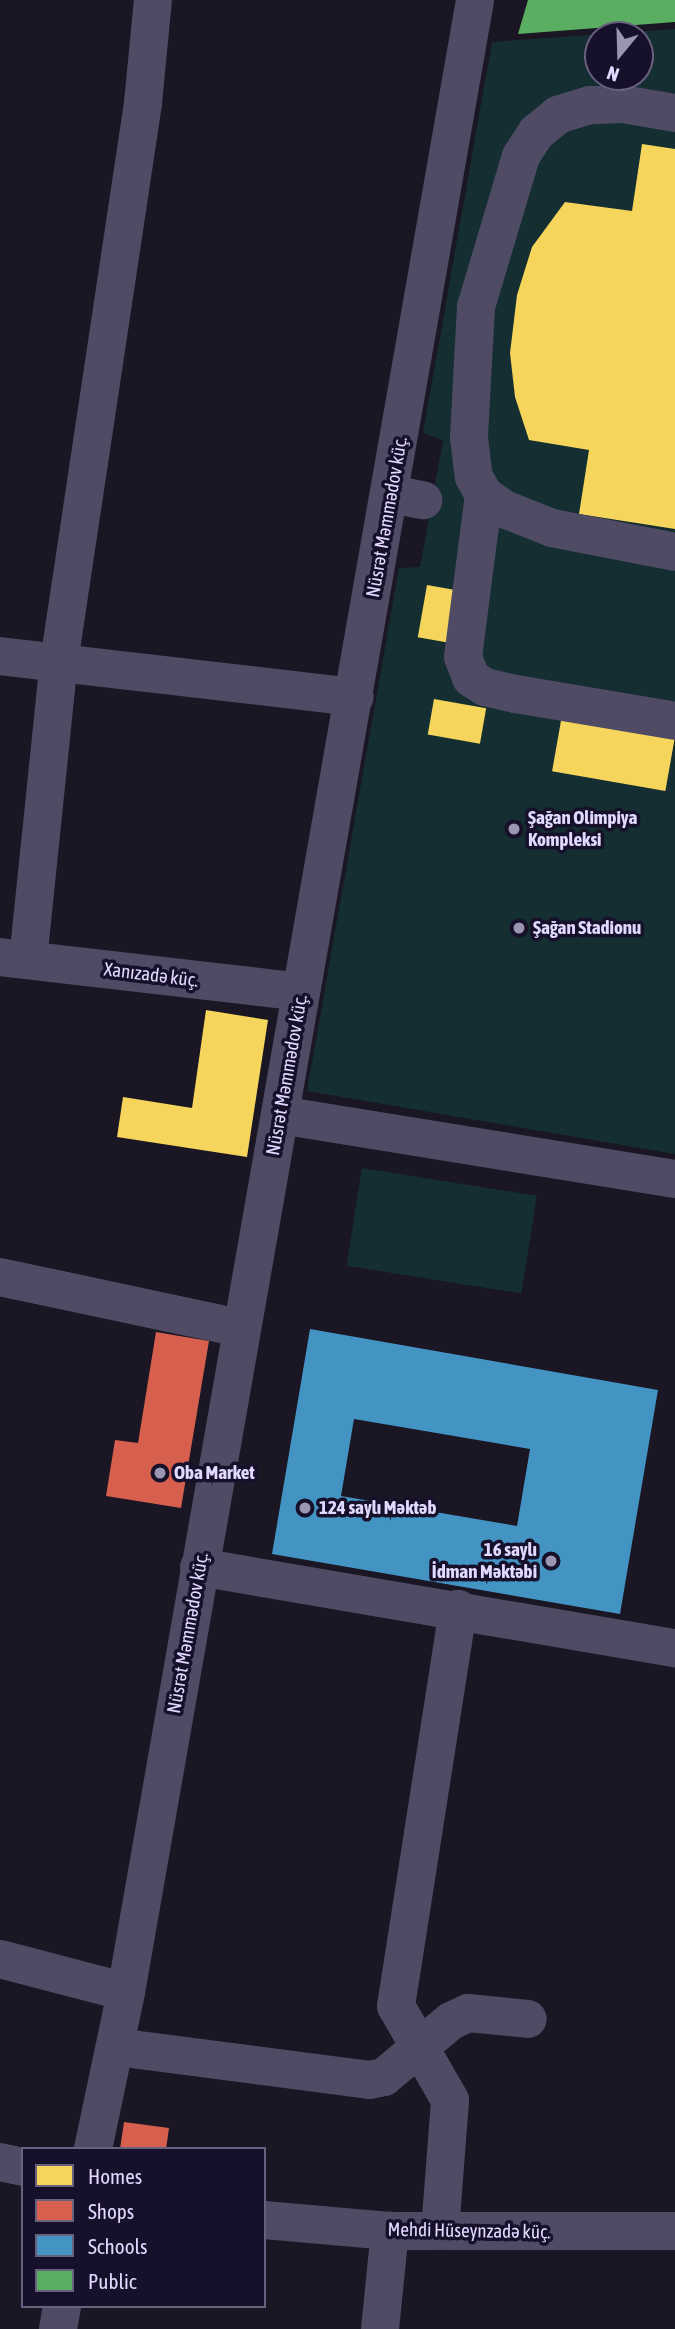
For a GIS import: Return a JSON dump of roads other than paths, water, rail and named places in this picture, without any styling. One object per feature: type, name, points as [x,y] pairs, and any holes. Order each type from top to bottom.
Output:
[{"type":"street","points":[[14,958],[143,103],[153,0]]},
{"type":"street","name":"Nüsrət Məmmədov küç.","points":[[93,2147],[126,1992],[239,1328],[355,697],[407,497],[425,298],[475,0]]},
{"type":"street","points":[[675,113],[623,104],[590,105],[558,115],[536,133],[521,156],[476,307],[468,438],[474,477],[484,495],[504,509],[552,528],[675,552]]},
{"type":"street","points":[[425,298],[476,307]]},
{"type":"street","points":[[484,495],[463,657],[471,678],[485,688],[675,721]]},
{"type":"street","points":[[0,656],[355,697]]},
{"type":"street","name":"Xanızadə küç.","points":[[14,958],[301,992]]},
{"type":"street","points":[[280,1115],[675,1179]]},
{"type":"street","points":[[0,1276],[239,1328]]},
{"type":"street","points":[[199,1567],[675,1648]]},
{"type":"street","points":[[440,2231],[450,2100],[402,2022],[397,1992],[458,1609]]},
{"type":"street","points":[[0,1959],[126,1992]]},
{"type":"street","points":[[116,2047],[369,2080],[384,2077],[451,2021],[468,2013],[528,2019]]},
{"type":"street","points":[[0,2162],[21,2167]]},
{"type":"street","name":"Mehdi Hüseynzadə küç.","points":[[266,2220],[390,2231],[675,2231]]},
{"type":"street","points":[[380,2329],[390,2231]]},
{"type":"street","points":[[58,2329],[62,2308]]},
{"type":"place","name":"Şağan Olimpiya Kompleksi","points":[[514,829]]},
{"type":"place","name":"Şağan Stadionu","points":[[519,928]]},
{"type":"place","name":"Oba Market","points":[[160,1473]]},
{"type":"place","name":"124 saylı Məktəb","points":[[305,1508]]},
{"type":"place","name":"16 saylı İdman Məktəbi","points":[[551,1561]]}]
